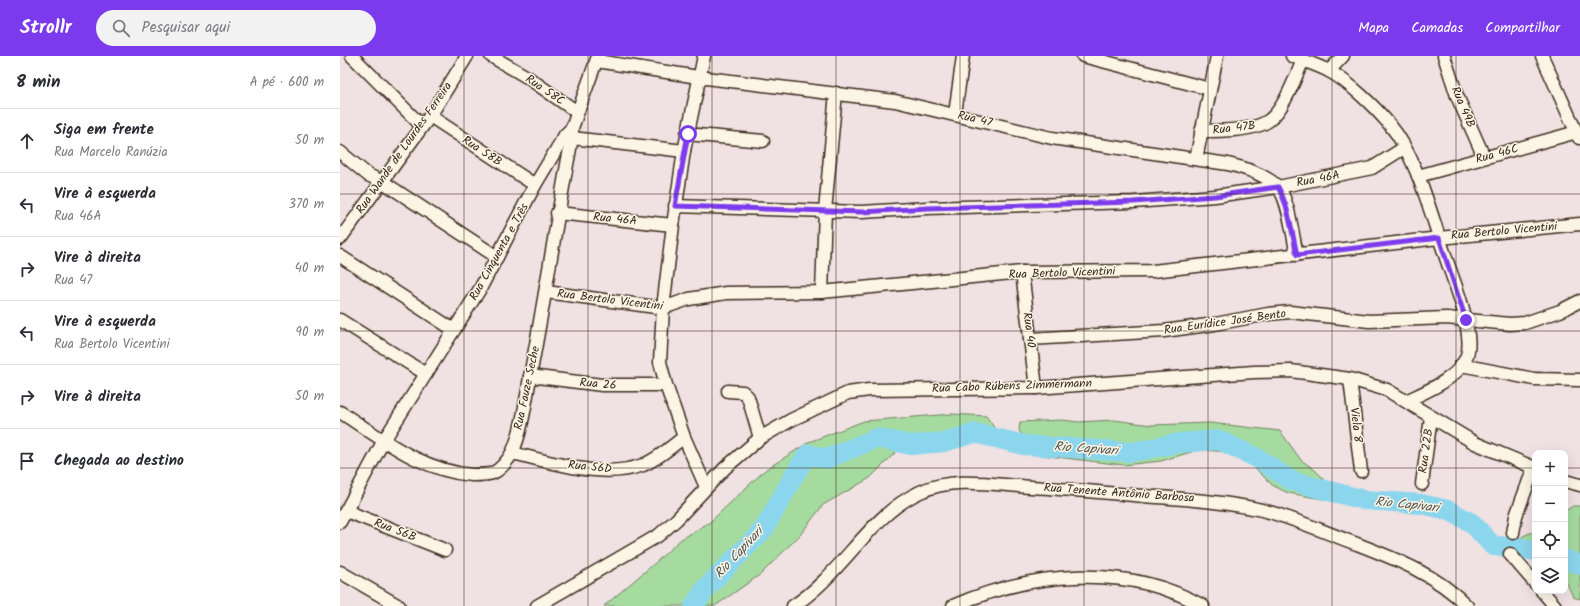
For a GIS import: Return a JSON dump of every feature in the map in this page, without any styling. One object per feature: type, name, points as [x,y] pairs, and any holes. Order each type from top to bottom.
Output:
[{"type":"street","points":[[352,56],[422,126]]},
{"type":"street","name":"Rua 58C","points":[[492,56],[527,77],[577,112]]},
{"type":"street","points":[[704,56],[698,77],[675,206],[663,308],[660,362],[666,385],[684,437],[706,488]]},
{"type":"street","points":[[955,114],[963,56]]},
{"type":"street","points":[[1083,56],[1210,89]]},
{"type":"street","points":[[1196,159],[1217,56]]},
{"type":"street","points":[[1329,71],[1343,56]]},
{"type":"street","name":"Rua 49B","points":[[1444,56],[1457,96],[1484,157]]},
{"type":"street","points":[[1542,56],[1578,136]]},
{"type":"street","name":"Rua Wande de Lourdes Ferreira","points":[[340,239],[430,116],[465,57]]},
{"type":"street","name":"Rua Cinquenta e Três","points":[[340,522],[384,440],[454,330],[497,257],[535,185],[569,134],[597,58]]},
{"type":"street","name":"Rua 47","points":[[597,58],[698,77],[895,101],[1052,138],[1228,164],[1248,169],[1263,176],[1278,187]]},
{"type":"street","points":[[1298,58],[1329,71],[1370,103],[1391,126],[1418,176],[1466,320],[1468,350],[1465,360],[1437,386],[1406,401]]},
{"type":"street","name":"Rua 47B","points":[[1201,131],[1224,131],[1256,126],[1267,122],[1277,113],[1298,58]]},
{"type":"street","points":[[822,292],[825,212],[836,93]]},
{"type":"street","name":"Rua 58B","points":[[430,116],[535,185]]},
{"type":"street","points":[[569,134],[684,151]]},
{"type":"street","name":"Rua Fauze Seche","points":[[340,412],[422,462],[445,470],[464,474],[493,473],[501,467],[512,453],[520,428],[546,292],[569,134]]},
{"type":"street","points":[[688,134],[763,141]]},
{"type":"street","name":"Rua 46C","points":[[1418,176],[1484,157],[1578,136]]},
{"type":"street","name":"Rua 46A","points":[[675,206],[825,212],[1133,202],[1215,196],[1278,187],[1372,168],[1404,148]]},
{"type":"street","points":[[340,152],[368,175],[383,182],[497,257]]},
{"type":"street","points":[[544,170],[564,176]]},
{"type":"street","points":[[1278,187],[1285,203],[1297,255]]},
{"type":"street","name":"Rua 46A","points":[[557,213],[673,225]]},
{"type":"street","name":"Rua Bertolo Vicentini","points":[[546,292],[663,308],[689,299],[726,293],[822,292],[1022,272],[1153,271],[1439,238],[1580,224]]},
{"type":"street","points":[[340,256],[454,330]]},
{"type":"street","name":"Rua 40","points":[[1022,272],[1036,388]]},
{"type":"street","name":"Rua Eurídice José Bento","points":[[1030,339],[1164,331],[1215,324],[1268,314],[1290,312],[1369,321],[1446,318],[1525,323],[1560,312],[1580,301]]},
{"type":"street","points":[[340,320],[426,374]]},
{"type":"street","points":[[1461,365],[1534,380],[1580,380]]},
{"type":"street","name":"Rua Cabo Rúbens Zimmermann","points":[[537,606],[659,535],[677,519],[725,468],[760,438],[792,420],[848,393],[869,390],[1036,388],[1291,371],[1350,380],[1387,390],[1475,443],[1532,466]]},
{"type":"street","name":"Rua 26","points":[[530,376],[602,385],[666,385]]},
{"type":"street","name":"Viela 8","points":[[1350,380],[1361,471]]},
{"type":"street","points":[[728,391],[743,392],[748,397],[760,438]]},
{"type":"street","name":"Rua 22B","points":[[1422,484],[1431,417]]},
{"type":"street","name":"Rua 56D","points":[[512,453],[592,469],[622,470],[643,465],[660,455],[684,437]]},
{"type":"street","points":[[1513,533],[1516,516],[1532,472]]},
{"type":"street","points":[[1568,482],[1580,486]]},
{"type":"street","name":"Rua Tenente Antônio Barbosa","points":[[793,606],[822,583],[871,530],[895,508],[920,492],[937,486],[957,483],[1189,498],[1264,510],[1386,555],[1411,566],[1437,582],[1467,606]]},
{"type":"street","name":"Rua 56B","points":[[346,511],[445,550]]},
{"type":"street","points":[[1510,554],[1532,580]]},
{"type":"street","points":[[340,572],[399,606]]},
{"type":"street","points":[[954,606],[1020,584],[1066,577],[1112,577],[1156,587],[1190,599],[1203,606]]},
{"type":"street","points":[[1544,594],[1554,606]]},
{"type":"green space","points":[[952,414],[986,416],[996,430],[983,442],[931,444],[897,451],[870,478],[823,505],[800,535],[761,574],[715,606],[604,606],[680,540],[710,522],[765,470],[809,442],[864,421]]},
{"type":"green space","points":[[1062,420],[1079,422],[1114,420],[1151,425],[1210,423],[1280,431],[1301,460],[1315,470],[1327,482],[1322,499],[1288,493],[1272,485],[1247,460],[1232,452],[1198,450],[1161,461],[1124,465],[1047,456],[1031,445],[1019,431],[1020,422]]},
{"type":"green space","points":[[1573,506],[1580,506],[1580,599],[1573,597],[1568,586],[1568,509]]},
{"type":"green space","points":[[1532,533],[1532,555],[1511,549],[1515,543]]},
{"type":"waterway","name":"Rio Capivari","points":[[694,606],[706,588],[764,529],[808,454],[826,459],[877,438],[911,445],[944,442],[975,433],[1024,445],[1132,452],[1178,443],[1219,440],[1259,459],[1290,480],[1365,500],[1421,504],[1448,510],[1472,523],[1493,546],[1517,547],[1532,550]]},
{"type":"waterway","name":"Rio Capivari","points":[[1568,560],[1580,565]]},
{"type":"route","points":[[688,134],[675,206],[862,212],[1004,205],[1133,202],[1215,196],[1278,187],[1283,196],[1287,210],[1297,255],[1439,238],[1466,320]]}]
